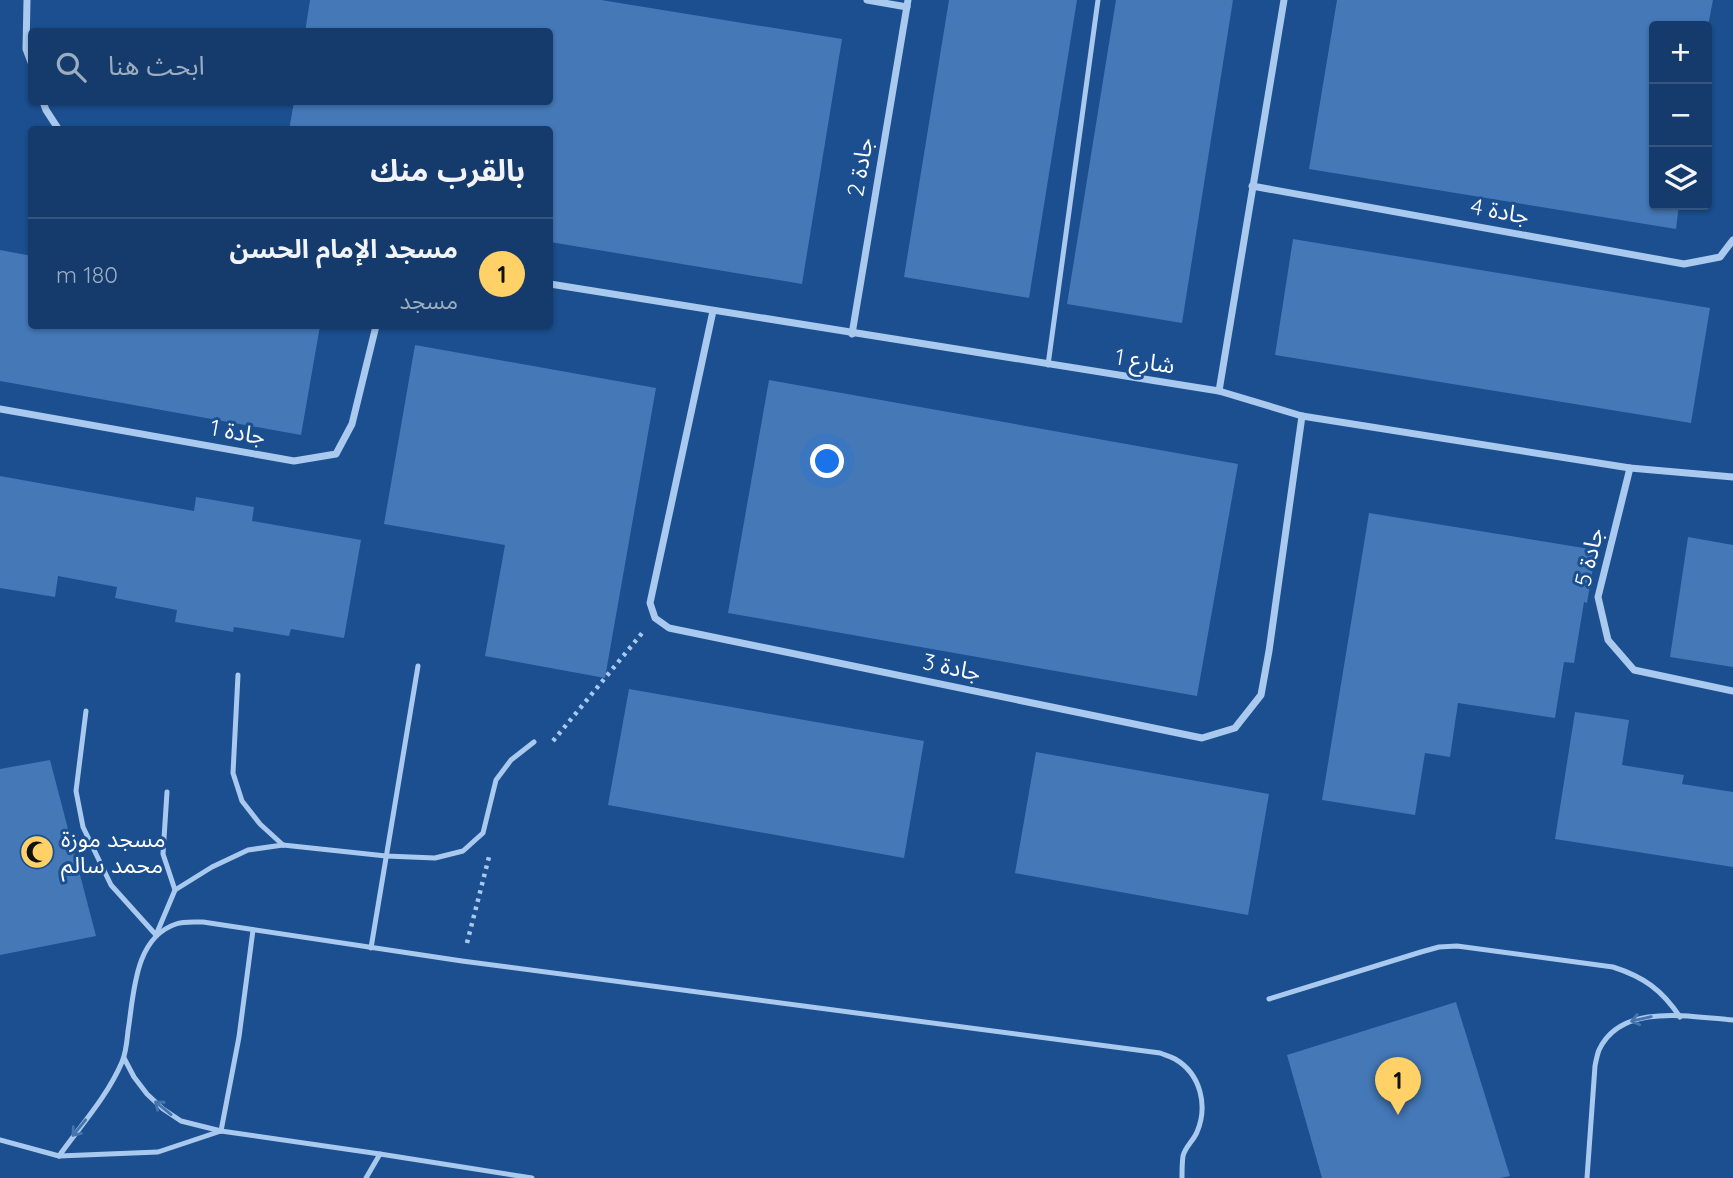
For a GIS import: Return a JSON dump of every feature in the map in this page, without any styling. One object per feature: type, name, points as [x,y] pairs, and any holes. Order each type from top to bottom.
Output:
[{"type":"street","points":[[27,0],[28,54]]},
{"type":"street","name":"جادة 2","points":[[852,334],[907,3],[867,0]]},
{"type":"street","points":[[1219,391],[1284,0]]},
{"type":"street","points":[[44,105],[57,126]]},
{"type":"street","name":"جادة 4","points":[[1252,186],[1684,264],[1720,257],[1733,240]]},
{"type":"street","name":"شارع 1","points":[[553,284],[1219,391],[1302,416],[1630,468],[1733,477]]},
{"type":"street","points":[[655,618],[650,603],[713,311]]},
{"type":"street","name":"جادة 1","points":[[0,409],[294,461],[337,454],[352,424],[375,329]]},
{"type":"street","name":"جادة 3","points":[[655,618],[669,628],[1202,738],[1235,728],[1261,695],[1302,416]]},
{"type":"street","name":"جادة 5","points":[[1630,468],[1598,597],[1608,640],[1634,670],[1733,691]]},
{"type":"lane","points":[[1048,365],[1098,0]]},
{"type":"lane","points":[[371,948],[418,666]]},
{"type":"lane","points":[[237,675],[233,773],[242,801],[260,824],[284,845]]},
{"type":"lane","points":[[86,711],[76,791],[83,827],[111,885],[156,934]]},
{"type":"lane","points":[[59,1156],[99,1104],[124,1058],[142,955],[156,934],[175,890],[212,867],[248,850],[284,845],[386,856],[435,858],[463,851],[483,834],[496,780],[512,760],[534,742]]},
{"type":"lane","points":[[167,792],[163,854],[175,890]]},
{"type":"lane","points":[[156,934],[177,923],[203,922],[463,961],[1160,1053],[1177,1060],[1191,1072],[1202,1098],[1202,1115],[1198,1130],[1183,1153],[1182,1178]]},
{"type":"lane","points":[[221,1131],[239,1037],[253,930]]},
{"type":"lane","points":[[1269,999],[1421,952],[1457,946],[1613,967],[1629,972],[1658,990],[1680,1017]]},
{"type":"lane","points":[[1587,1178],[1595,1066],[1599,1050],[1608,1037],[1620,1026],[1635,1019],[1680,1017],[1733,1020]]},
{"type":"lane","points":[[124,1058],[147,1094],[181,1121],[221,1131],[532,1178]]},
{"type":"lane","points":[[0,1140],[59,1156],[158,1152],[221,1131]]},
{"type":"lane","points":[[366,1178],[380,1154]]},
{"type":"path","points":[[553,741],[655,618]]},
{"type":"path","points":[[463,961],[492,843]]},
{"type":"building","points":[[310,0],[601,0],[842,39],[802,284],[553,242],[553,126],[290,126],[293,105],[553,105],[553,28],[306,28]]},
{"type":"building","points":[[949,0],[1077,0],[1029,298],[904,277]]},
{"type":"building","points":[[1116,0],[1233,0],[1182,323],[1067,304]]},
{"type":"building","points":[[1337,0],[1713,0],[1709,21],[1649,21],[1649,210],[1678,210],[1676,229],[1309,169]]},
{"type":"building","points":[[1293,239],[1710,308],[1691,423],[1275,355]]},
{"type":"building","points":[[0,250],[28,255],[28,329],[319,329],[301,435],[0,381]]},
{"type":"building","points":[[415,345],[656,388],[605,678],[485,656],[505,545],[384,524]]},
{"type":"building","points":[[769,380],[1238,464],[1197,696],[728,613]]},
{"type":"building","points":[[0,476],[194,511],[196,497],[254,507],[252,521],[361,540],[344,638],[291,629],[289,636],[234,627],[233,632],[175,622],[177,610],[115,598],[117,587],[58,576],[55,597],[0,588]]},
{"type":"building","points":[[1369,513],[1596,550],[1574,663],[1564,662],[1555,718],[1458,703],[1450,757],[1425,753],[1415,815],[1322,800]]},
{"type":"building","points":[[1688,537],[1733,545],[1733,667],[1670,657]]},
{"type":"building","points":[[629,689],[924,741],[904,858],[608,805]]},
{"type":"building","points":[[1575,712],[1629,720],[1622,765],[1684,775],[1682,784],[1733,792],[1733,867],[1555,839]]},
{"type":"building","points":[[1036,752],[1269,794],[1248,915],[1015,873]]},
{"type":"building","name":"مسجد موزة محمد سالم","points":[[50,760],[96,936],[0,955],[0,769]]},
{"type":"building","points":[[1456,1002],[1510,1176],[1322,1178],[1287,1055]]},
{"type":"place","name":"مسجد موزة محمد سالم","points":[[37,852]]},
{"type":"place","name":"مسجد الإمام الحسن","points":[[1398,1115]]}]
